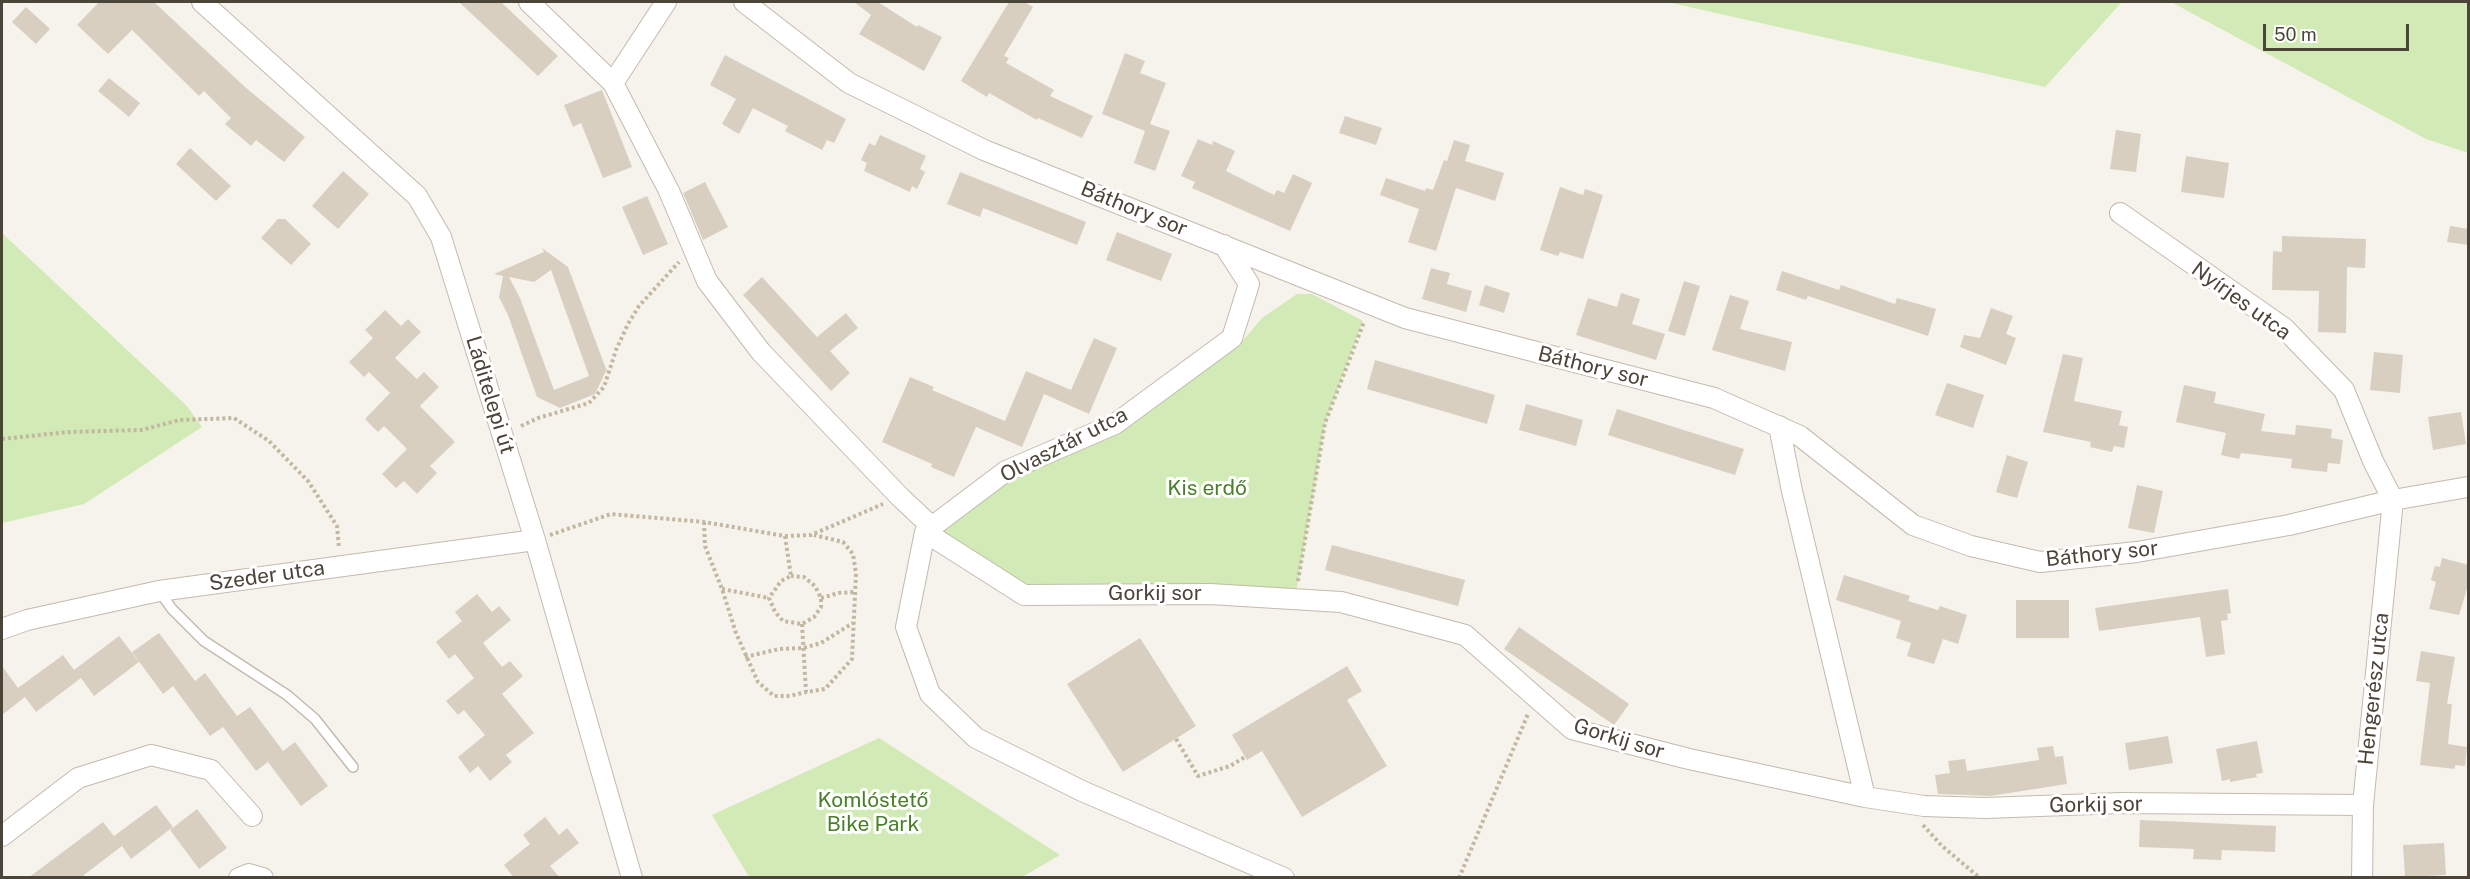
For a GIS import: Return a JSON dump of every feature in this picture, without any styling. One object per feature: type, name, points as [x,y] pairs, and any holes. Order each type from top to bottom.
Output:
[{"type":"street","name":"Láditelepi út","points":[[202,2],[417,196],[441,237],[535,540],[632,878]]},
{"type":"street","name":"Gorkij sor","points":[[529,2],[613,83],[669,191],[707,281],[761,352],[928,529],[1024,596],[1210,594],[1341,602],[1465,635],[1572,729],[1689,759],[1864,797],[1924,806],[1975,807],[2121,803],[2363,806]]},
{"type":"street","points":[[613,83],[666,2]]},
{"type":"street","name":"Báthory sor","points":[[744,2],[849,83],[984,150],[1405,318],[1714,398],[1800,436],[1913,525],[1971,546],[2040,562],[2149,550],[2289,525],[2393,500],[2469,487]]},
{"type":"street","name":"Nyírjes utca","points":[[2120,213],[2284,328],[2344,390],[2373,461],[2393,500]]},
{"type":"street","name":"Olvasztár utca","points":[[928,529],[1006,471],[1115,424],[1232,338],[1249,284],[1224,244]]},
{"type":"street","points":[[1779,426],[1792,491],[1864,797]]},
{"type":"street","name":"Hengerész utca","points":[[2362,878],[2363,806],[2393,500]]},
{"type":"street","points":[[928,529],[906,627],[930,694],[976,738],[1082,791],[1284,878]]},
{"type":"street","name":"Szeder utca","points":[[2,629],[27,620],[159,591],[535,540]]},
{"type":"street","points":[[2,836],[78,778],[151,755],[211,770],[252,816]]},
{"type":"street","points":[[239,878],[249,874],[263,878]]},
{"type":"lane","points":[[159,591],[172,609],[204,641],[287,694],[308,713],[353,767]]},
{"type":"path","points":[[521,426],[538,418],[589,403],[604,387],[616,350],[633,315],[692,248]]},
{"type":"path","points":[[1295,599],[1325,423],[1370,304]]},
{"type":"path","points":[[2,439],[68,432],[141,430],[180,420],[234,418],[269,441],[308,481],[337,526],[341,565]]},
{"type":"path","points":[[811,535],[900,497]]},
{"type":"path","points":[[535,540],[611,514],[704,522],[785,536],[811,535],[843,542],[852,554],[856,573],[852,659],[825,689],[790,696],[774,696],[758,682],[735,633],[722,589],[705,546],[704,522]]},
{"type":"path","points":[[785,536],[791,576]]},
{"type":"path","points":[[791,576],[804,577],[815,586],[821,598],[821,607],[814,616],[802,624],[783,621],[775,612],[769,598],[771,592],[781,581],[791,576]]},
{"type":"path","points":[[722,589],[769,598]]},
{"type":"path","points":[[821,598],[854,592]]},
{"type":"path","points":[[745,657],[778,649],[803,648],[834,636],[853,623]]},
{"type":"path","points":[[802,624],[806,692]]},
{"type":"path","points":[[1459,878],[1535,697]]},
{"type":"path","points":[[1176,739],[1198,776],[1230,766],[1245,757]]},
{"type":"path","points":[[1917,819],[1942,846],[1980,878]]},
{"type":"green space","points":[[1667,2],[2122,2],[2045,87]]},
{"type":"green space","points":[[2171,2],[2468,2],[2468,153],[2426,139]]},
{"type":"green space","points":[[2,233],[187,406],[202,427],[84,504],[2,523]]},
{"type":"green space","name":"Kis erdő","points":[[1297,294],[1312,294],[1363,321],[1325,423],[1295,599],[1024,595],[932,527],[1006,471],[1115,424],[1239,345],[1262,318]]},
{"type":"green space","name":"Komlóstető Bike Park","points":[[879,738],[1060,855],[1022,877],[749,877],[712,815]]},
{"type":"building","points":[[99,2],[154,2],[245,87],[305,137],[284,162],[256,140],[251,146],[225,124],[231,118],[204,91],[199,96],[132,30],[108,54],[77,25]]},
{"type":"building","points":[[459,2],[501,2],[558,56],[538,76]]},
{"type":"building","points":[[854,2],[878,2],[917,27],[918,25],[942,37],[924,71],[859,34],[871,15]]},
{"type":"building","points":[[1009,2],[1025,2],[1033,7],[1004,56],[1009,58],[1006,63],[1054,90],[1050,96],[1093,116],[1082,138],[1038,118],[1037,120],[989,93],[987,97],[961,81]]},
{"type":"building","points":[[26,7],[50,29],[36,44],[12,22]]},
{"type":"building","points":[[1125,53],[1145,61],[1140,73],[1166,83],[1150,124],[1170,131],[1155,171],[1134,163],[1145,131],[1102,114]]},
{"type":"building","points":[[725,55],[846,119],[834,143],[827,140],[822,150],[785,131],[788,126],[753,108],[739,134],[722,124],[736,99],[710,85]]},
{"type":"building","points":[[109,78],[140,103],[129,117],[98,91]]},
{"type":"building","points":[[602,90],[632,167],[603,178],[581,123],[573,127],[564,105]]},
{"type":"building","points":[[1345,116],[1382,128],[1376,145],[1339,133]]},
{"type":"building","points":[[2116,130],[2141,134],[2136,172],[2110,169]]},
{"type":"building","points":[[880,135],[926,156],[920,169],[925,172],[917,189],[912,186],[910,192],[864,171],[867,163],[861,160],[869,143],[875,146]]},
{"type":"building","points":[[1198,139],[1212,145],[1213,141],[1235,151],[1226,171],[1274,195],[1277,190],[1284,193],[1293,174],[1312,183],[1290,231],[1192,188],[1195,182],[1181,176]]},
{"type":"building","points":[[1454,140],[1470,145],[1465,161],[1504,173],[1495,201],[1456,188],[1436,251],[1408,242],[1419,209],[1380,195],[1386,178],[1425,191],[1426,188],[1433,190]]},
{"type":"building","points":[[190,148],[231,186],[216,201],[176,164]]},
{"type":"building","points":[[2186,156],[2229,163],[2224,198],[2181,192]]},
{"type":"building","points":[[343,171],[369,194],[338,229],[312,206]]},
{"type":"building","points":[[960,172],[1086,222],[1077,245],[983,208],[980,217],[947,204]]},
{"type":"building","points":[[705,182],[728,227],[703,240],[683,193]]},
{"type":"building","points":[[1560,187],[1583,195],[1585,189],[1603,195],[1583,259],[1560,252],[1558,256],[1540,250]]},
{"type":"building","points":[[647,196],[668,244],[643,255],[622,207]]},
{"type":"building","points":[[278,219],[285,219],[311,244],[291,265],[261,238]]},
{"type":"building","points":[[2450,226],[2469,229],[2469,245],[2447,242]]},
{"type":"building","points":[[1117,232],[1172,254],[1161,281],[1106,260]]},
{"type":"building","points":[[2282,236],[2366,239],[2365,268],[2347,267],[2346,333],[2318,332],[2319,291],[2272,290],[2273,251],[2282,252]]},
{"type":"building","points":[[542,248],[568,267],[607,369],[595,394],[560,408],[537,397],[508,315],[499,297],[503,276],[494,274],[544,252]],"holes":[[[551,270],[589,376],[554,390],[520,298],[509,277],[534,282]]]},
{"type":"building","points":[[1431,268],[1450,273],[1447,284],[1472,291],[1466,312],[1422,299]]},
{"type":"building","points":[[1782,271],[1839,290],[1841,285],[1895,304],[1897,298],[1936,309],[1928,336],[1808,296],[1806,300],[1776,290]]},
{"type":"building","points":[[762,277],[817,337],[846,313],[858,328],[830,351],[850,373],[831,391],[743,295]]},
{"type":"building","points":[[1684,281],[1700,286],[1685,336],[1668,331]]},
{"type":"building","points":[[1485,285],[1510,293],[1504,313],[1479,305]]},
{"type":"building","points":[[1621,293],[1640,299],[1632,324],[1665,334],[1656,360],[1576,335],[1588,298],[1617,307]]},
{"type":"building","points":[[1730,295],[1749,301],[1740,329],[1792,342],[1785,371],[1712,350]]},
{"type":"building","points":[[1991,308],[2013,316],[2006,334],[2016,338],[2006,365],[1960,347],[1964,335],[1980,338]]},
{"type":"building","points":[[385,310],[401,326],[408,319],[421,332],[395,358],[417,379],[424,372],[439,387],[420,406],[455,442],[430,466],[437,473],[417,494],[404,481],[396,488],[382,474],[407,449],[384,426],[378,432],[365,419],[390,393],[369,372],[364,377],[349,362],[373,338],[365,330]]},
{"type":"building","points":[[1094,338],[1117,348],[1089,414],[1044,394],[1022,447],[976,427],[954,477],[931,467],[932,464],[882,442],[910,377],[934,387],[932,390],[1005,421],[1026,371],[1071,390]]},
{"type":"building","points":[[2374,352],[2403,355],[2400,393],[2370,390]]},
{"type":"building","points":[[2063,354],[2083,358],[2074,401],[2122,411],[2119,425],[2128,427],[2124,448],[2114,446],[2112,452],[2090,447],[2091,442],[2043,432]]},
{"type":"building","points":[[1375,360],[1495,395],[1487,424],[1367,389]]},
{"type":"building","points":[[1947,383],[1984,395],[1973,428],[1935,415]]},
{"type":"building","points":[[2184,385],[2216,392],[2214,403],[2265,414],[2261,431],[2295,435],[2296,425],[2332,429],[2331,438],[2343,440],[2340,464],[2328,463],[2327,472],[2291,468],[2292,459],[2241,453],[2239,459],[2221,455],[2226,433],[2176,422]]},
{"type":"building","points":[[1526,404],[1583,420],[1576,446],[1519,430]]},
{"type":"building","points":[[1617,409],[1744,449],[1735,475],[1608,435]]},
{"type":"building","points":[[2461,412],[2466,444],[2433,450],[2428,417]]},
{"type":"building","points":[[2007,455],[2028,462],[2017,498],[1996,492]]},
{"type":"building","points":[[2137,485],[2163,491],[2154,533],[2128,528]]},
{"type":"building","points":[[1332,545],[1465,580],[1458,606],[1325,570]]},
{"type":"building","points":[[2442,558],[2469,565],[2469,582],[2459,615],[2429,609],[2436,582],[2431,580],[2435,566],[2440,567]]},
{"type":"building","points":[[1844,575],[1910,596],[1908,601],[1938,610],[1940,606],[1967,615],[1958,644],[1943,639],[1934,664],[1907,656],[1911,643],[1896,638],[1901,621],[1836,600]]},
{"type":"building","points":[[2228,589],[2231,613],[2227,614],[2228,620],[2221,621],[2225,654],[2206,657],[2200,617],[2099,631],[2095,608]]},
{"type":"building","points":[[477,594],[492,612],[499,606],[511,620],[483,643],[502,667],[510,661],[523,676],[502,694],[534,733],[506,755],[512,762],[490,781],[478,766],[470,773],[458,757],[485,735],[464,710],[458,715],[446,701],[474,678],[455,654],[449,659],[436,642],[462,621],[455,612]]},
{"type":"building","points":[[2016,600],[2069,600],[2069,638],[2016,638]]},
{"type":"building","points":[[1519,627],[1629,704],[1614,725],[1504,649]]},
{"type":"building","points":[[159,633],[195,681],[205,673],[237,716],[250,707],[283,751],[295,742],[328,786],[301,806],[268,762],[256,771],[223,727],[210,736],[173,686],[163,694],[132,652]]},
{"type":"building","points":[[119,636],[139,662],[94,696],[81,678],[36,712],[25,697],[2,715],[2,666],[18,688],[63,655],[74,670]]},
{"type":"building","points":[[1140,638],[1196,726],[1123,772],[1067,684]]},
{"type":"building","points":[[2421,651],[2455,657],[2447,704],[2452,704],[2448,744],[2467,747],[2465,766],[2455,765],[2455,769],[2420,765],[2430,683],[2416,681]]},
{"type":"building","points":[[1347,666],[1362,691],[1347,700],[1387,766],[1302,817],[1262,751],[1247,760],[1232,735]]},
{"type":"building","points":[[2168,736],[2173,763],[2129,770],[2125,743]]},
{"type":"building","points":[[2257,741],[2263,773],[2256,774],[2257,777],[2230,782],[2230,779],[2222,781],[2216,749]]},
{"type":"building","points":[[2053,746],[2055,757],[2063,756],[2067,784],[1990,796],[1938,794],[1935,775],[1950,773],[1948,761],[1965,759],[1967,771],[2039,760],[2037,748]]},
{"type":"building","points":[[156,805],[173,827],[131,859],[122,846],[80,878],[28,878],[103,822],[120,844],[114,836]]},
{"type":"building","points":[[197,809],[227,848],[199,869],[170,830]]},
{"type":"building","points":[[545,817],[559,835],[567,828],[579,843],[550,866],[560,878],[514,878],[504,865],[530,844],[523,835]]},
{"type":"building","points":[[2140,820],[2276,826],[2275,852],[2222,850],[2221,860],[2193,859],[2194,849],[2139,847]]},
{"type":"building","points":[[2444,843],[2446,875],[2405,877],[2403,845]]}]
